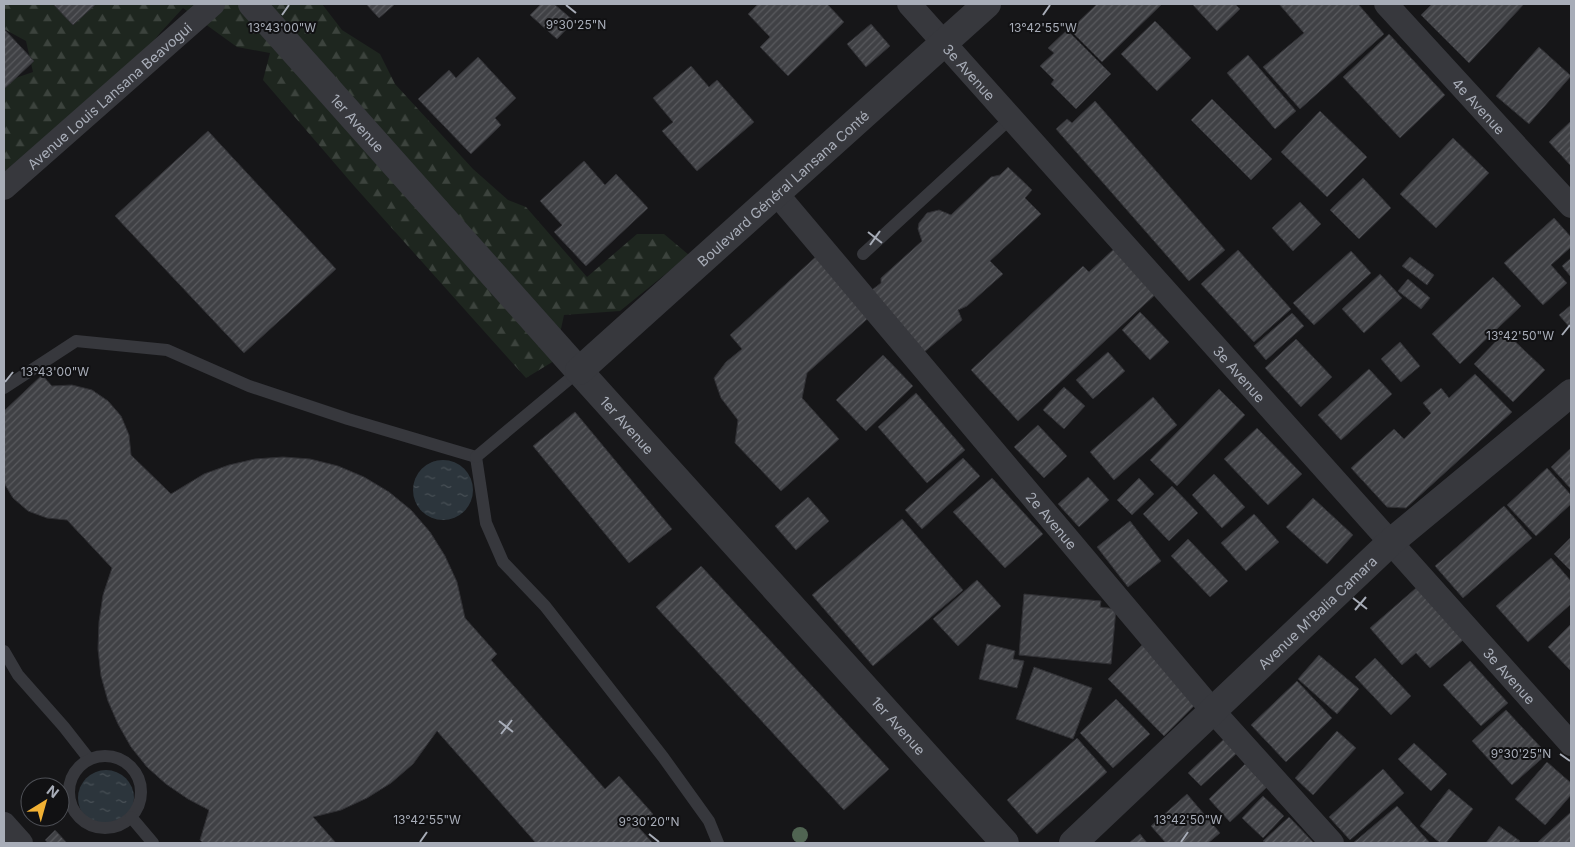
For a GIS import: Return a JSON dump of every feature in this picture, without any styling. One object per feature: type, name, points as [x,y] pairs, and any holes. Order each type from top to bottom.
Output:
[{"type":"street","name":"Avenue Louis Lansana Beavogui","points":[[4,188],[213,4]]},
{"type":"street","name":"1er Avenue","points":[[252,4],[1004,843]]},
{"type":"street","name":"3e Avenue","points":[[909,4],[1571,744]]},
{"type":"street","name":"Boulevard Général Lansana Conté","points":[[579,371],[986,4]]},
{"type":"street","name":"4e Avenue","points":[[1386,4],[1571,206]]},
{"type":"street","name":"2e Avenue","points":[[776,193],[1213,711],[1332,843]]},
{"type":"street","name":"Avenue M'Balia Camara","points":[[1073,843],[1391,542],[1571,393]]},
{"type":"street","points":[[4,824],[21,843]]},
{"type":"lane","points":[[863,254],[1012,117]]},
{"type":"lane","points":[[4,388],[76,341],[167,350],[249,386],[348,419],[476,457]]},
{"type":"lane","points":[[476,457],[579,371]]},
{"type":"lane","points":[[476,457],[486,523],[503,562],[544,606],[663,757],[709,821],[718,843]]},
{"type":"lane","points":[[4,651],[18,675],[64,727],[89,759]]},
{"type":"lane","points":[[101,755],[114,756],[125,761],[134,770],[140,782],[141,794],[138,807],[131,817],[121,824],[109,828],[96,827],[84,822],[75,813],[68,789],[71,777],[78,766],[89,759],[101,755]]},
{"type":"lane","points":[[131,817],[153,843]]},
{"type":"green space","points":[[4,4],[322,4],[342,30],[380,54],[395,84],[473,169],[508,200],[526,207],[587,277],[637,234],[664,234],[689,255],[620,311],[564,315],[554,361],[526,378],[355,187],[263,80],[270,53],[237,47],[183,8],[160,33],[68,147],[4,191],[4,82],[33,72],[26,41],[4,29]]},
{"type":"water","points":[[437,460],[449,460],[460,465],[468,473],[473,484],[471,502],[460,515],[449,520],[437,520],[426,515],[418,507],[413,496],[413,484],[418,473],[426,465]]},
{"type":"water","points":[[101,770],[111,770],[126,778],[132,787],[134,798],[132,809],[126,818],[111,826],[101,826],[90,821],[83,814],[78,803],[78,793],[83,782],[90,775]]},
{"type":"building","points":[[53,4],[96,4],[73,25]]},
{"type":"building","points":[[366,4],[395,4],[379,18]]},
{"type":"building","points":[[541,4],[554,4],[574,21],[557,39],[530,15]]},
{"type":"building","points":[[758,4],[827,4],[844,22],[788,76],[760,47],[770,37],[748,14]]},
{"type":"building","points":[[1097,4],[1162,4],[1102,62],[1070,30]]},
{"type":"building","points":[[1235,4],[1240,9],[1217,31],[1193,5]]},
{"type":"building","points":[[1279,4],[1358,4],[1384,34],[1300,109],[1263,67],[1304,33]]},
{"type":"building","points":[[1432,4],[1524,4],[1469,63],[1421,15]]},
{"type":"building","points":[[1155,21],[1191,58],[1157,91],[1121,54]]},
{"type":"building","points":[[871,24],[890,46],[866,67],[847,44]]},
{"type":"building","points":[[4,29],[34,61],[4,89]]},
{"type":"building","points":[[1067,30],[1111,74],[1076,109],[1051,84],[1054,80],[1040,66],[1054,53],[1048,48]]},
{"type":"building","points":[[1389,34],[1445,95],[1400,138],[1343,77]]},
{"type":"building","points":[[1539,47],[1571,76],[1529,124],[1496,96]]},
{"type":"building","points":[[1248,55],[1296,111],[1275,129],[1227,73]]},
{"type":"building","points":[[478,57],[516,98],[495,118],[501,125],[471,154],[418,99],[449,70],[456,78]]},
{"type":"building","points":[[691,66],[709,87],[717,80],[754,122],[697,171],[662,131],[673,122],[653,98]]},
{"type":"building","points":[[1212,99],[1272,159],[1251,180],[1191,120]]},
{"type":"building","points":[[1095,101],[1225,250],[1189,281],[1056,129],[1067,119],[1072,123]]},
{"type":"building","points":[[1320,111],[1367,157],[1327,197],[1281,152]]},
{"type":"building","points":[[1571,121],[1571,166],[1549,142]]},
{"type":"building","points":[[208,131],[336,269],[244,353],[115,216]]},
{"type":"building","points":[[1453,138],[1489,173],[1436,228],[1400,194]]},
{"type":"building","points":[[584,161],[605,185],[616,174],[648,208],[586,266],[554,232],[562,225],[540,201]]},
{"type":"building","points":[[1008,167],[1032,190],[1025,198],[1041,214],[990,261],[1003,274],[967,306],[958,310],[962,320],[923,353],[868,293],[881,283],[881,278],[922,241],[918,229],[919,223],[927,213],[939,210],[951,215],[991,177],[1000,175]]},
{"type":"building","points":[[1363,178],[1391,208],[1359,239],[1330,210]]},
{"type":"building","points":[[1300,202],[1321,224],[1293,251],[1272,228]]},
{"type":"building","points":[[1554,218],[1571,237],[1571,247],[1551,265],[1567,283],[1543,305],[1504,263]]},
{"type":"building","points":[[1115,248],[1157,293],[1018,421],[971,370],[1083,266],[1089,272]]},
{"type":"building","points":[[1238,250],[1291,309],[1254,342],[1201,284]]},
{"type":"building","points":[[1351,251],[1371,273],[1314,325],[1293,303]]},
{"type":"building","points":[[820,253],[874,313],[807,373],[802,398],[839,439],[781,491],[735,443],[738,420],[721,398],[714,378],[726,362],[742,349],[730,335]]},
{"type":"building","points":[[1410,257],[1434,275],[1427,285],[1402,266]]},
{"type":"building","points":[[1571,258],[1571,277],[1562,266]]},
{"type":"building","points":[[1380,274],[1402,298],[1364,333],[1342,309]]},
{"type":"building","points":[[1493,277],[1521,306],[1460,364],[1432,334]]},
{"type":"building","points":[[1408,279],[1430,298],[1421,309],[1398,291]]},
{"type":"building","points":[[1571,305],[1571,329],[1559,315]]},
{"type":"building","points":[[1140,312],[1169,342],[1150,360],[1122,330]]},
{"type":"building","points":[[1292,313],[1304,326],[1266,360],[1254,346]]},
{"type":"building","points":[[1505,332],[1545,370],[1513,402],[1474,364]]},
{"type":"building","points":[[1296,339],[1332,377],[1301,407],[1265,368]]},
{"type":"building","points":[[1400,342],[1420,366],[1401,382],[1381,359]]},
{"type":"building","points":[[1108,352],[1125,371],[1093,399],[1076,380]]},
{"type":"building","points":[[883,355],[913,386],[866,431],[836,400]]},
{"type":"building","points":[[1369,369],[1392,394],[1341,440],[1318,415]]},
{"type":"building","points":[[1475,374],[1512,412],[1406,508],[1387,507],[1351,468],[1394,429],[1404,439],[1431,413],[1423,403],[1441,388],[1449,398]]},
{"type":"building","points":[[42,375],[52,386],[72,385],[92,390],[108,401],[121,416],[129,435],[131,455],[171,494],[204,474],[229,465],[255,459],[283,457],[310,459],[338,466],[364,477],[389,492],[411,510],[430,532],[445,556],[457,582],[465,618],[497,654],[491,660],[605,789],[619,776],[653,814],[638,827],[653,843],[536,843],[437,731],[413,764],[391,783],[367,798],[341,810],[313,817],[336,843],[203,843],[200,840],[209,810],[166,784],[147,767],[131,747],[108,701],[101,676],[98,649],[103,595],[112,568],[67,520],[47,518],[28,511],[13,498],[4,483],[4,411]]},
{"type":"building","points":[[1064,387],[1085,406],[1064,429],[1043,410]]},
{"type":"building","points":[[1219,389],[1245,415],[1177,486],[1150,460]]},
{"type":"building","points":[[916,393],[965,450],[927,483],[878,427]]},
{"type":"building","points":[[1153,397],[1177,425],[1114,480],[1090,452]]},
{"type":"building","points":[[575,412],[672,529],[629,563],[533,446]]},
{"type":"building","points":[[1038,425],[1067,456],[1044,478],[1014,447]]},
{"type":"building","points":[[1257,428],[1302,474],[1268,505],[1224,459]]},
{"type":"building","points":[[1571,448],[1571,489],[1551,467]]},
{"type":"building","points":[[963,458],[980,476],[922,529],[905,510]]},
{"type":"building","points":[[1547,468],[1571,495],[1571,504],[1536,536],[1507,505]]},
{"type":"building","points":[[1214,474],[1245,507],[1222,528],[1192,495]]},
{"type":"building","points":[[1088,477],[1109,500],[1079,527],[1058,504]]},
{"type":"building","points":[[992,478],[1043,534],[1005,568],[953,512]]},
{"type":"building","points":[[1139,478],[1154,494],[1132,515],[1117,500]]},
{"type":"building","points":[[1172,486],[1198,513],[1169,541],[1143,514]]},
{"type":"building","points":[[808,497],[829,521],[796,550],[775,526]]},
{"type":"building","points":[[1313,498],[1353,535],[1327,564],[1286,527]]},
{"type":"building","points":[[1504,506],[1532,538],[1463,598],[1435,566]]},
{"type":"building","points":[[1254,514],[1279,542],[1246,571],[1221,543]]},
{"type":"building","points":[[902,519],[963,590],[873,666],[812,595]]},
{"type":"building","points":[[1130,521],[1161,561],[1128,587],[1097,547]]},
{"type":"building","points":[[1571,537],[1571,571],[1554,554]]},
{"type":"building","points":[[1188,539],[1228,581],[1210,597],[1171,556]]},
{"type":"building","points":[[1551,558],[1571,581],[1571,604],[1528,642],[1496,606]]},
{"type":"building","points":[[701,566],[889,769],[844,810],[656,607]]},
{"type":"building","points":[[977,580],[1001,606],[958,646],[933,619]]},
{"type":"building","points":[[1423,582],[1469,635],[1430,668],[1416,653],[1402,665],[1370,628]]},
{"type":"building","points":[[1024,594],[1101,601],[1100,607],[1116,609],[1111,664],[1019,655]]},
{"type":"building","points":[[1571,624],[1571,671],[1548,647]]},
{"type":"building","points":[[1145,642],[1201,699],[1164,736],[1108,679]]},
{"type":"building","points":[[987,644],[1015,651],[1013,659],[1024,661],[1017,688],[979,679]]},
{"type":"building","points":[[1319,655],[1359,689],[1337,714],[1298,679]]},
{"type":"building","points":[[1375,658],[1411,696],[1391,715],[1355,677]]},
{"type":"building","points":[[1470,661],[1508,703],[1481,726],[1443,685]]},
{"type":"building","points":[[1034,667],[1092,688],[1073,739],[1016,719]]},
{"type":"building","points":[[1297,681],[1332,718],[1286,762],[1251,725]]},
{"type":"building","points":[[1116,699],[1150,734],[1113,768],[1080,733]]},
{"type":"building","points":[[1506,710],[1547,754],[1512,785],[1472,741]]},
{"type":"building","points":[[1337,731],[1356,748],[1313,795],[1295,778]]},
{"type":"building","points":[[1077,738],[1107,772],[1037,834],[1007,800]]},
{"type":"building","points":[[1225,738],[1238,752],[1201,786],[1188,773]]},
{"type":"building","points":[[1414,743],[1447,774],[1431,791],[1398,759]]},
{"type":"building","points":[[1547,762],[1571,783],[1571,795],[1545,825],[1515,799]]},
{"type":"building","points":[[1245,764],[1267,787],[1230,822],[1209,799]]},
{"type":"building","points":[[1383,769],[1404,793],[1350,840],[1329,817]]},
{"type":"building","points":[[1449,789],[1473,809],[1446,843],[1440,843],[1420,826]]},
{"type":"building","points":[[1187,794],[1220,833],[1208,843],[1166,843],[1151,826]]},
{"type":"building","points":[[1263,796],[1284,816],[1263,838],[1242,818]]},
{"type":"building","points":[[1397,806],[1430,843],[1353,843]]},
{"type":"building","points":[[1571,812],[1571,843],[1538,842]]},
{"type":"building","points":[[1289,817],[1314,843],[1266,843],[1263,841]]},
{"type":"building","points":[[1499,826],[1520,841],[1518,843],[1486,843]]},
{"type":"building","points":[[55,830],[67,843],[48,843],[45,840]]},
{"type":"building","points":[[1140,834],[1147,843],[1129,843]]}]
